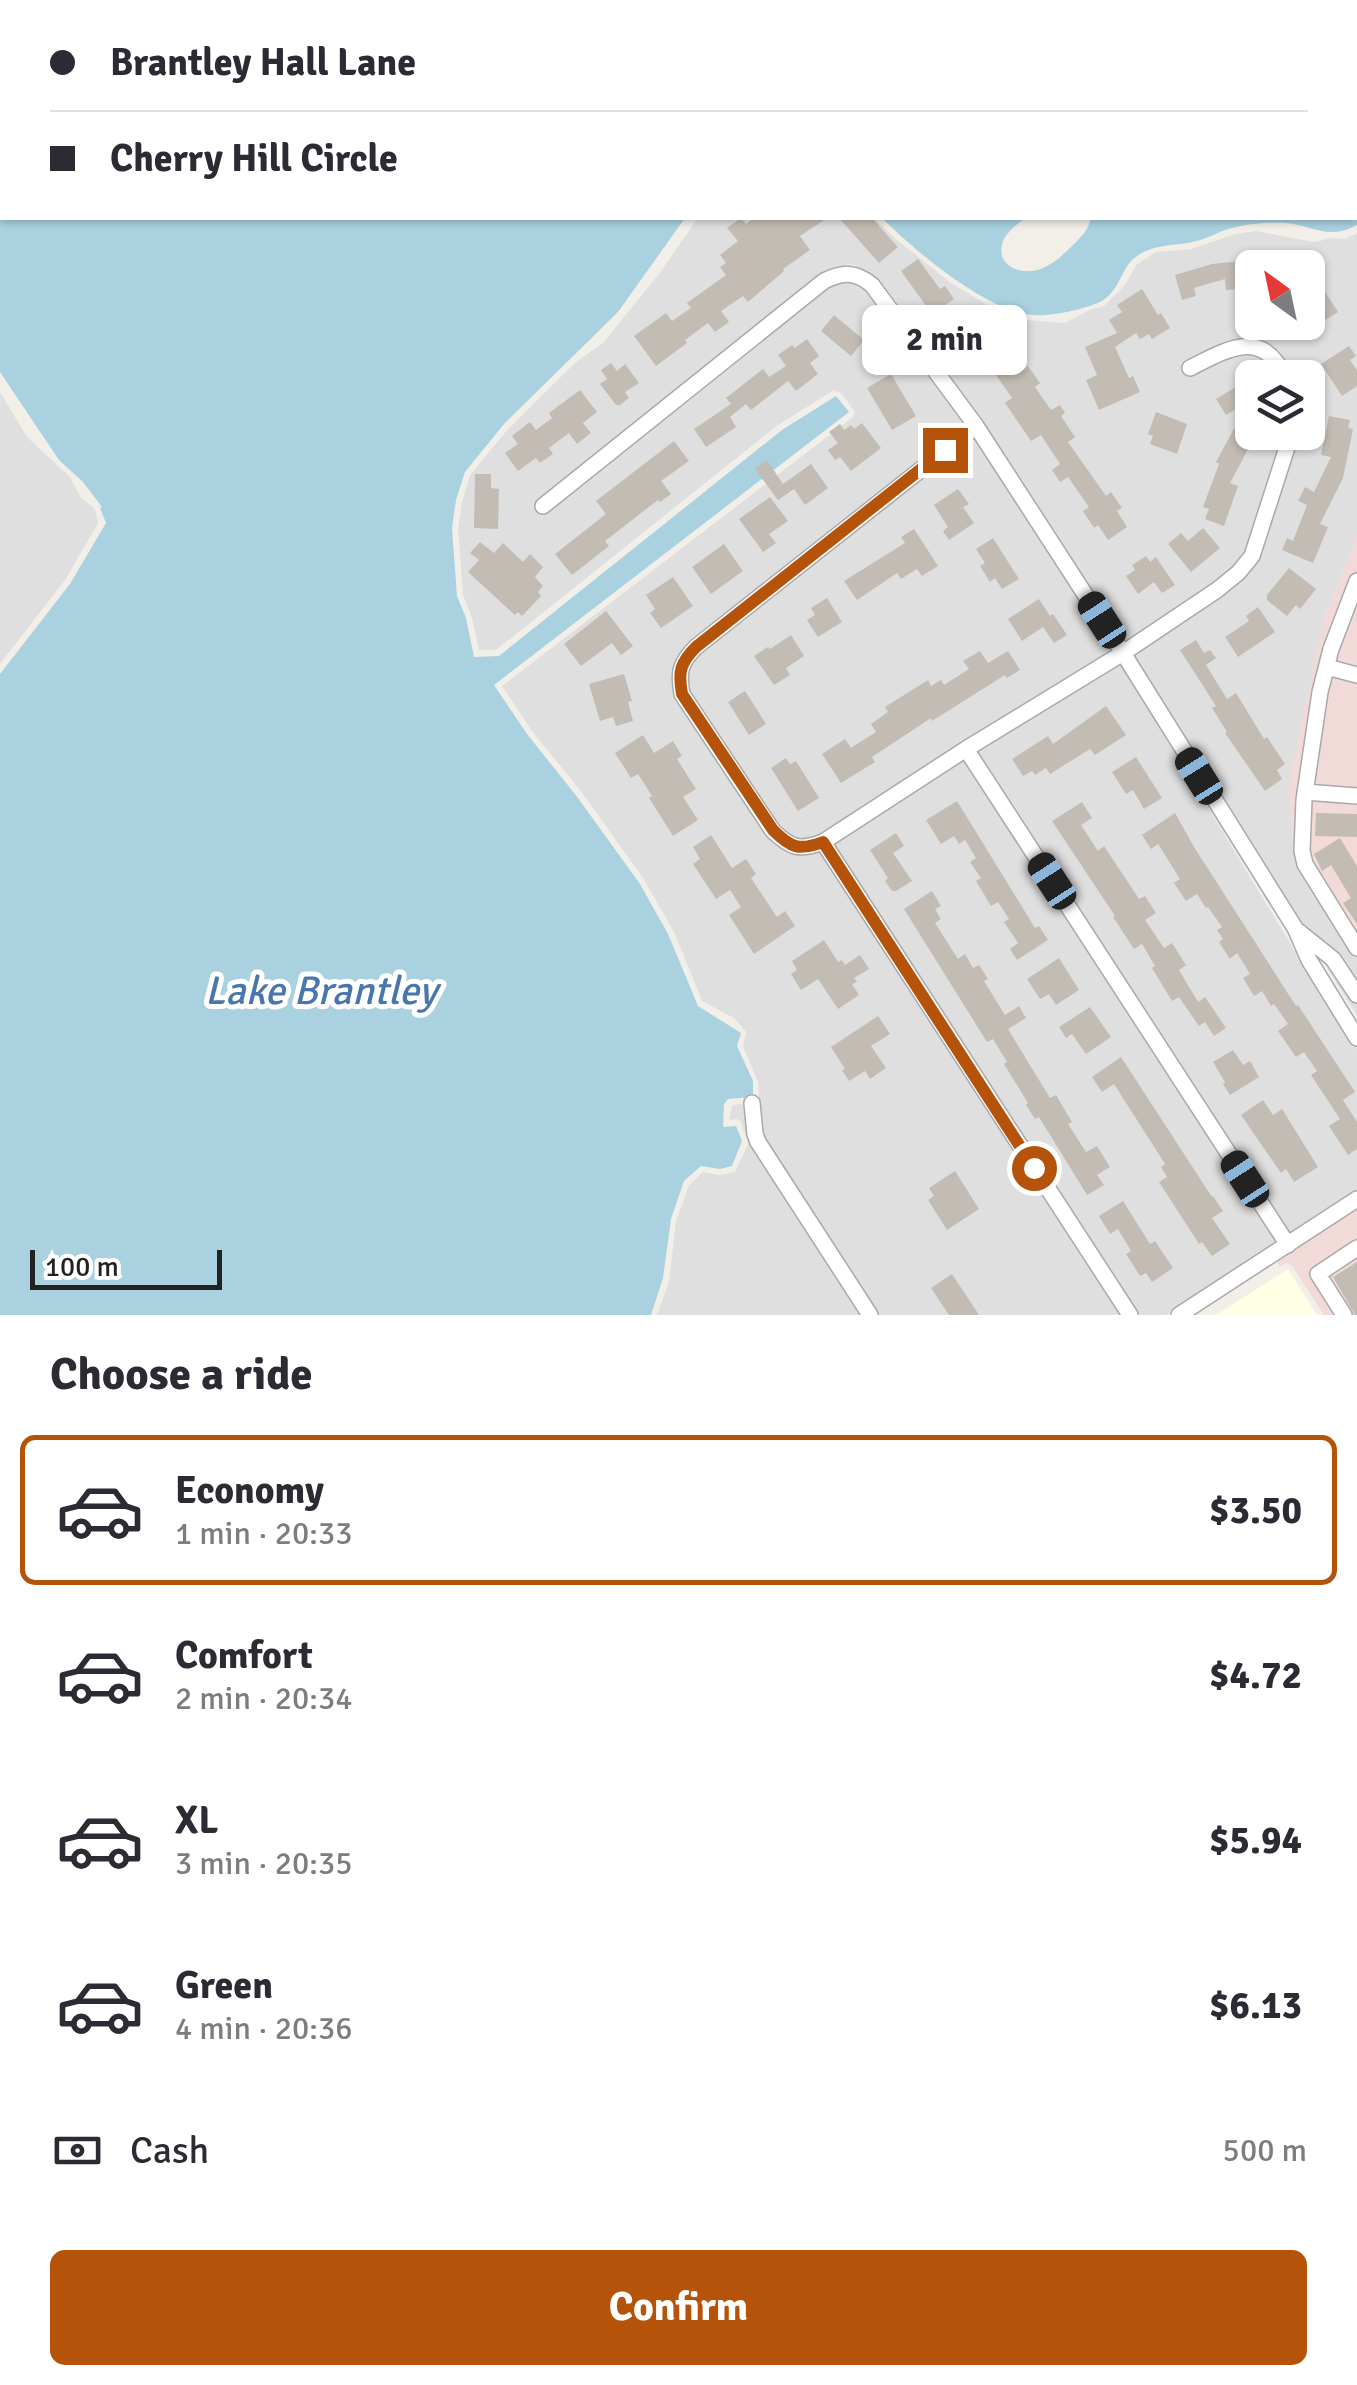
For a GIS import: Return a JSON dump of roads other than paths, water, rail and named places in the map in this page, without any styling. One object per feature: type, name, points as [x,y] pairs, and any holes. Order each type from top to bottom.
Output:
[{"type":"street","points":[[543,506],[824,281],[850,272],[863,278],[976,426],[1123,653],[1294,928],[1357,1038]]},
{"type":"street","points":[[1190,368],[1231,348],[1248,345],[1273,360]]},
{"type":"street","points":[[976,426],[682,661],[682,694],[773,830],[787,844],[808,848],[823,842],[1218,590],[1252,556],[1286,450]]},
{"type":"street","points":[[1357,581],[1320,692],[1305,792],[1303,858],[1357,948]]},
{"type":"street","points":[[1327,667],[1357,674]]},
{"type":"street","points":[[966,749],[1288,1245]]},
{"type":"street","points":[[1305,792],[1357,796]]},
{"type":"street","points":[[823,842],[1130,1315]]},
{"type":"street","points":[[1294,928],[1333,958],[1357,995]]},
{"type":"street","points":[[752,1103],[758,1142],[870,1315]]},
{"type":"street","points":[[1179,1315],[1357,1198]]},
{"type":"street","points":[[1344,1315],[1318,1274],[1357,1248]]},
{"type":"water","name":"Lake Brantley","points":[[0,220],[684,220],[618,312],[504,424],[465,472],[452,528],[457,596],[474,657],[499,656],[782,430],[836,396],[849,412],[494,685],[640,884],[668,934],[698,1006],[741,1033],[737,1046],[753,1081],[753,1097],[728,1099],[724,1104],[723,1127],[736,1126],[742,1141],[732,1166],[701,1166],[684,1181],[671,1219],[663,1278],[651,1315],[0,1315],[0,674],[70,584],[106,523],[102,507],[59,460],[0,372]]},
{"type":"water","points":[[884,220],[1023,220],[1007,234],[1001,250],[1012,268],[1027,271],[1043,268],[1060,258],[1090,220],[1357,220],[1357,225],[1337,232],[1285,223],[1258,224],[1228,229],[1194,242],[1157,247],[1132,260],[1111,293],[1100,302],[1067,312],[1033,315],[994,303],[973,291],[913,247]]}]
